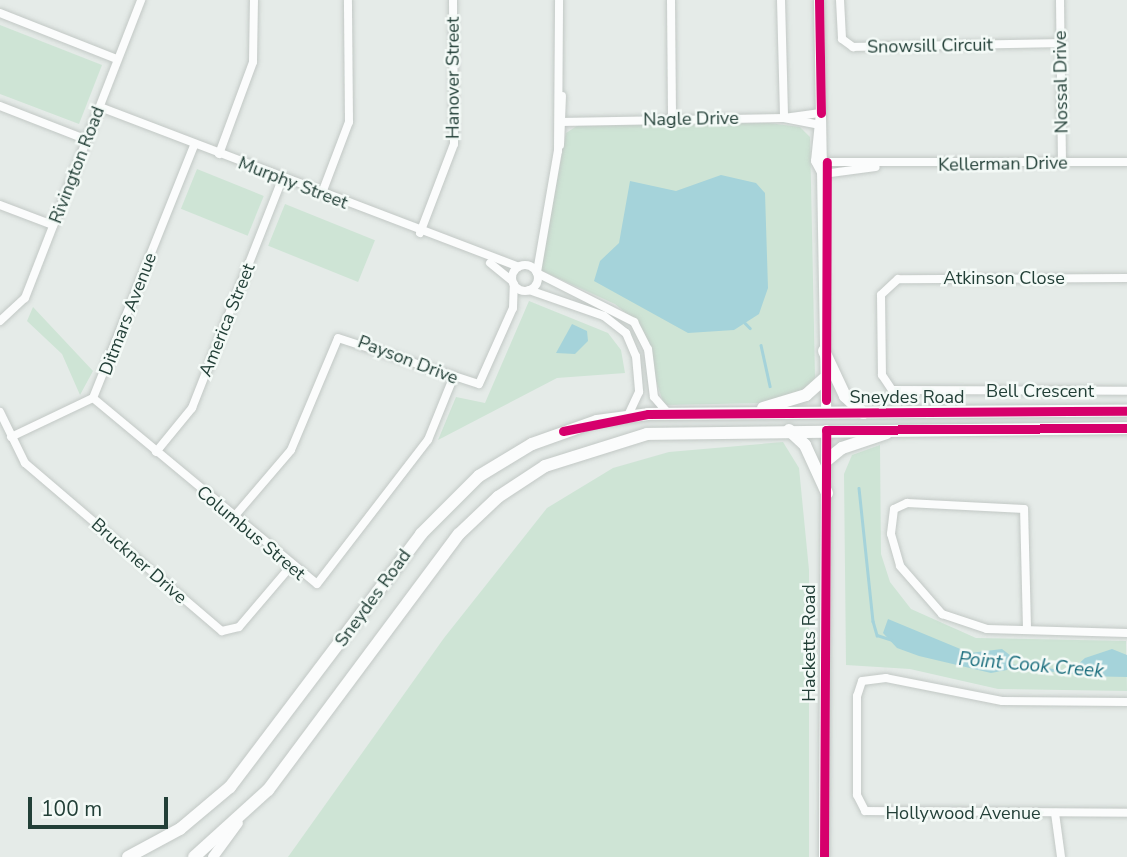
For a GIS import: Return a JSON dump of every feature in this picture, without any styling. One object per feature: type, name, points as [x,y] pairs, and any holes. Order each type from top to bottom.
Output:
[{"type":"main road","points":[[824,351],[845,396],[863,413]]},
{"type":"main road","points":[[743,414],[806,395],[824,379]]},
{"type":"main road","name":"Sneydes Road","points":[[128,857],[154,853],[207,810],[246,769],[421,534],[460,492],[533,444],[628,416],[668,413],[1127,411]]},
{"type":"main road","points":[[826,412],[826,430]]},
{"type":"main road","name":"Sneydes Road","points":[[194,857],[238,823],[459,534],[512,487],[613,441],[789,430],[1127,428]]},
{"type":"main road","points":[[827,460],[842,448],[901,429]]},
{"type":"main road","points":[[789,430],[804,445],[827,494]]},
{"type":"street","name":"Rivington Road","points":[[0,321],[21,305],[141,0]]},
{"type":"street","points":[[219,154],[253,62],[254,0]]},
{"type":"street","points":[[322,194],[349,122],[348,0]]},
{"type":"street","name":"Hanover Street","points":[[420,233],[454,144],[453,0]]},
{"type":"street","points":[[559,0],[564,121],[537,248],[537,273],[634,322],[648,349],[654,397],[668,413]]},
{"type":"street","points":[[671,0],[672,119]]},
{"type":"street","points":[[781,0],[784,118]]},
{"type":"street","points":[[819,0],[826,412]]},
{"type":"street","name":"Snowsill Circuit","points":[[840,0],[842,38],[853,47],[1060,43]]},
{"type":"street","name":"Nossal Drive","points":[[1059,0],[1062,163]]},
{"type":"street","points":[[0,13],[117,60]]},
{"type":"street","points":[[0,106],[87,139]]},
{"type":"street","name":"Murphy Street","points":[[100,107],[486,259],[520,266],[537,273]]},
{"type":"street","name":"Nagle Drive","points":[[564,121],[784,118],[821,120]]},
{"type":"street","name":"Ditmars Avenue","points":[[11,438],[93,398],[194,145]]},
{"type":"street","name":"Kellerman Drive","points":[[822,162],[879,166],[1127,162]]},
{"type":"street","name":"Kellerman Drive","points":[[823,174],[879,166]]},
{"type":"street","name":"America Street","points":[[156,452],[192,408],[282,179]]},
{"type":"street","points":[[0,205],[53,225]]},
{"type":"street","points":[[513,283],[520,266],[537,248]]},
{"type":"street","name":"Murphy Street","points":[[486,259],[513,283],[527,290]]},
{"type":"street","name":"Payson Drive","points":[[233,518],[291,450],[338,338],[472,385],[483,380],[513,308],[537,273]]},
{"type":"street","name":"Atkinson Close","points":[[883,288],[898,279],[1127,278]]},
{"type":"street","name":"Payson Drive","points":[[513,283],[513,308]]},
{"type":"street","name":"Bell Crescent","points":[[883,288],[882,375],[892,390],[1127,391]]},
{"type":"street","points":[[527,290],[604,316],[626,333],[636,356],[639,392],[628,416]]},
{"type":"street","name":"Columbus Street","points":[[93,398],[310,583],[324,580],[428,440],[453,378]]},
{"type":"street","name":"Bruckner Drive","points":[[0,412],[11,438],[30,467],[222,631],[236,629],[290,567]]},
{"type":"street","name":"Hacketts Road","points":[[824,857],[826,430]]},
{"type":"street","points":[[1027,629],[1024,509],[1008,503],[899,505],[891,520],[894,551],[927,603],[968,625],[1027,629],[1113,629],[1127,632]]},
{"type":"street","points":[[1113,629],[1127,625]]},
{"type":"street","name":"Hollywood Avenue","points":[[1127,702],[1002,701],[900,678],[860,684],[857,795],[862,810],[1127,813]]},
{"type":"street","points":[[1055,813],[1061,857]]},
{"type":"street","points":[[213,857],[238,823]]},
{"type":"green space","points":[[0,25],[102,65],[79,124],[0,94]]},
{"type":"green space","points":[[769,123],[800,127],[810,137],[815,377],[810,387],[766,403],[664,405],[637,322],[615,304],[540,270],[566,133],[577,126]]},
{"type":"green space","points":[[197,169],[264,196],[248,236],[181,209]]},
{"type":"green space","points":[[285,204],[375,240],[358,282],[268,246]]},
{"type":"green space","points":[[529,301],[608,333],[621,350],[625,373],[557,378],[438,440],[456,397],[485,403]]},
{"type":"green space","points":[[33,307],[93,371],[80,395],[62,354],[27,321]]},
{"type":"green space","points":[[783,442],[799,468],[809,570],[809,857],[288,857],[444,638],[547,508],[613,468],[669,452]]},
{"type":"green space","points":[[880,445],[881,554],[890,582],[911,609],[976,638],[1126,641],[1127,691],[998,689],[910,669],[846,665],[844,474],[852,455]]},
{"type":"water","points":[[721,175],[756,183],[765,193],[768,288],[759,314],[734,330],[688,333],[594,281],[600,261],[619,243],[630,181],[676,191]]},
{"type":"water","points":[[572,324],[587,331],[588,341],[575,354],[556,353]]},
{"type":"water","points":[[888,619],[970,653],[1002,649],[1015,659],[1007,670],[991,673],[919,656],[897,648],[883,633]]},
{"type":"water","points":[[1112,649],[1127,655],[1127,677],[1079,676],[1075,667],[1085,658]]},
{"type":"waterway","name":"Point Cook Creek","points":[[745,323],[750,328]]},
{"type":"waterway","name":"Point Cook Creek","points":[[761,345],[770,386]]},
{"type":"waterway","name":"Point Cook Creek","points":[[859,488],[873,621],[877,635],[892,640]]},
{"type":"waterway","name":"Point Cook Creek","points":[[1008,665],[1081,673]]},
{"type":"cycle path","points":[[819,0],[821,113]]},
{"type":"cycle path","points":[[826,400],[827,162]]},
{"type":"cycle path","points":[[563,431],[648,414],[1127,411]]},
{"type":"cycle path","points":[[824,857],[826,430],[1127,428]]}]
